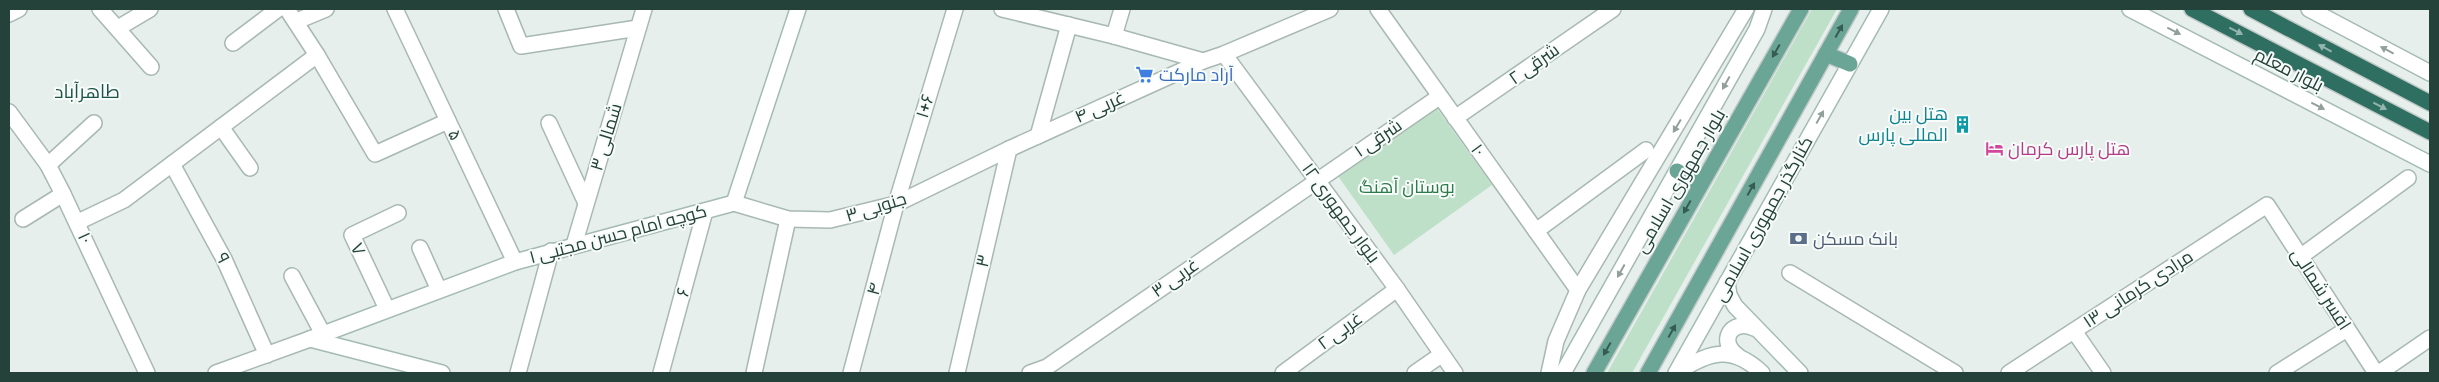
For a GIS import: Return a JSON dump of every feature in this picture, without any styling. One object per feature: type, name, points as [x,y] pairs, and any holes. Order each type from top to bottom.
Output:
[{"type":"highway","name":"بلوار معلم","points":[[2192,9],[2430,132]]},
{"type":"highway","name":"بلوار معلم","points":[[2250,9],[2430,103]]},
{"type":"main road","name":"بلوار جمهوری اسلامی","points":[[1594,373],[1801,9]]},
{"type":"main road","points":[[1648,373],[1851,9]]},
{"type":"main road","points":[[1826,54],[1850,64]]},
{"type":"main road","points":[[1677,171],[1700,184]]},
{"type":"street","points":[[9,14],[19,9]]},
{"type":"street","points":[[100,9],[151,67]]},
{"type":"street","points":[[118,28],[150,9]]},
{"type":"street","points":[[233,43],[278,9]]},
{"type":"street","points":[[287,9],[317,55],[375,154],[448,121]]},
{"type":"street","points":[[296,21],[326,9]]},
{"type":"street","name":"۵","points":[[395,9],[515,262]]},
{"type":"street","points":[[506,9],[520,46],[638,28]]},
{"type":"street","name":"۳ شمالی","points":[[574,245],[644,9]]},
{"type":"street","points":[[734,203],[798,9]]},
{"type":"street","name":"۱+۶","points":[[896,204],[955,9]]},
{"type":"street","points":[[1002,9],[1114,36],[1203,61]]},
{"type":"street","points":[[1114,36],[1122,9]]},
{"type":"street","name":"۴ غربی","points":[[1009,149],[1203,61],[1330,9]]},
{"type":"street","name":"۱۰","points":[[1378,9],[1578,290]]},
{"type":"street","name":"۲ شرقی","points":[[1455,118],[1613,9]]},
{"type":"street","points":[[1549,373],[1556,341],[1578,290],[1746,9]]},
{"type":"street","points":[[1563,373],[1757,29],[1764,9]]},
{"type":"street","points":[[1850,64],[1881,9]]},
{"type":"street","name":"بلوار معلم","points":[[2130,9],[2430,164]]},
{"type":"street","points":[[2309,9],[2430,73]]},
{"type":"street","points":[[1038,136],[1069,25]]},
{"type":"street","name":"بلوار جمهوری ۱۲","points":[[1224,54],[1397,289],[1455,373]]},
{"type":"street","points":[[78,222],[124,200],[317,55]]},
{"type":"street","name":"کنارگذر جمهوری اسلامی","points":[[1676,373],[1850,64]]},
{"type":"street","name":"شرقی ۱","points":[[1317,180],[1439,97]]},
{"type":"street","name":"۱۰","points":[[9,112],[48,165],[78,222],[147,373]]},
{"type":"street","points":[[549,123],[586,203]]},
{"type":"street","points":[[48,165],[94,124]]},
{"type":"street","points":[[221,127],[250,168]]},
{"type":"street","name":"۳ جنوبی","points":[[734,203],[788,219],[830,220],[896,204],[1009,149]]},
{"type":"street","name":"۳","points":[[957,373],[1009,149]]},
{"type":"street","points":[[1536,231],[1646,150]]},
{"type":"street","name":"۹","points":[[172,164],[224,259],[267,355]]},
{"type":"street","points":[[2300,257],[2408,178]]},
{"type":"street","name":"۳ غربی","points":[[1030,373],[1047,367],[1317,180]]},
{"type":"street","points":[[23,219],[63,194]]},
{"type":"street","name":"کوچه امام حسن مجتبی ۱","points":[[216,373],[515,262],[734,203]]},
{"type":"street","name":"۴","points":[[851,373],[896,204]]},
{"type":"street","name":"افسر شمالی","points":[[2266,205],[2377,373]]},
{"type":"street","name":"مرادی کرمانی ۱۳","points":[[2009,373],[2266,205]]},
{"type":"street","name":"۶","points":[[661,373],[705,211]]},
{"type":"street","name":"۷","points":[[387,309],[352,235],[398,213]]},
{"type":"street","points":[[754,373],[788,219]]},
{"type":"street","points":[[420,248],[439,290]]},
{"type":"street","points":[[518,373],[551,251]]},
{"type":"street","points":[[1790,273],[1955,373]]},
{"type":"street","points":[[292,276],[317,336],[442,373]]},
{"type":"street","points":[[1727,282],[1734,306],[1800,373]]},
{"type":"street","name":"۲ غربی","points":[[1283,373],[1397,289]]},
{"type":"street","points":[[1754,328],[1747,324],[1739,325],[1732,329],[1728,336],[1728,344],[1732,351],[1762,373]]},
{"type":"street","points":[[2277,373],[2347,329]]},
{"type":"street","points":[[2074,331],[2103,373]]},
{"type":"street","points":[[2377,373],[2430,338]]},
{"type":"street","points":[[1676,373],[1697,360],[1720,353],[1738,356]]},
{"type":"street","points":[[1415,373],[1441,354]]},
{"type":"green space","points":[[1812,9],[1837,9],[1632,373],[1607,373]]},
{"type":"green space","name":"بوستان آهنگ","points":[[1436,107],[1492,185],[1394,255],[1338,176]]},
{"type":"place","name":"آراد مارکت","points":[[1145,75]]},
{"type":"place","name":"هتل بین المللی پارس","points":[[1962,124]]},
{"type":"place","name":"هتل پارس کرمان","points":[[1994,149]]},
{"type":"place","name":"بانک مسکن","points":[[1799,239]]},
{"type":"district","name":"طاهرآباد","points":[[87,92]]}]
